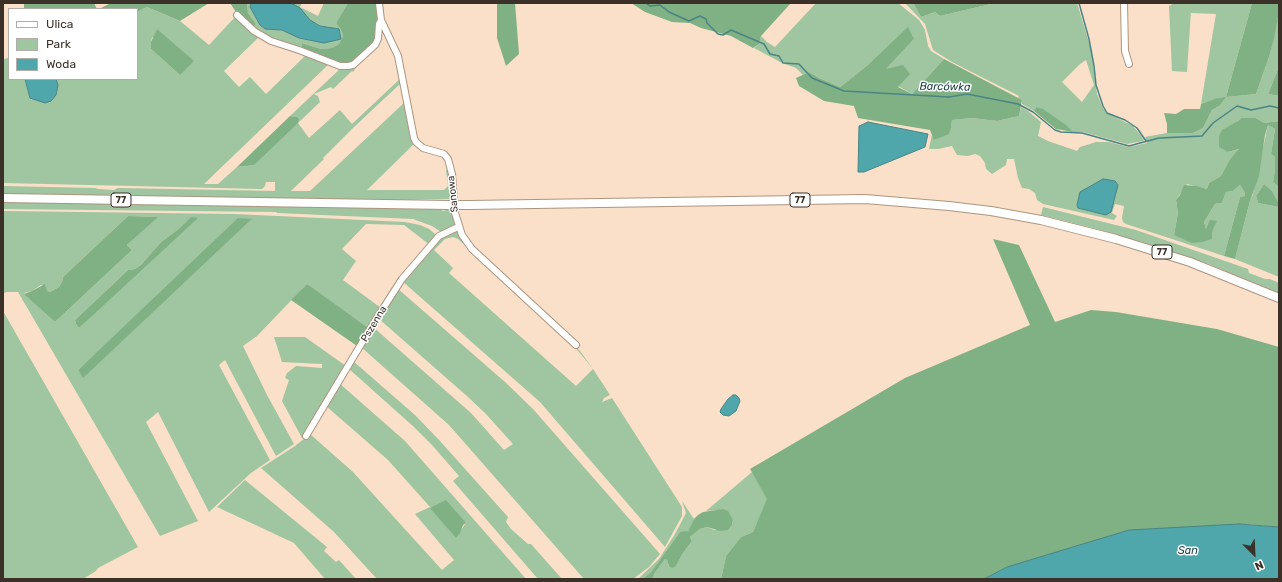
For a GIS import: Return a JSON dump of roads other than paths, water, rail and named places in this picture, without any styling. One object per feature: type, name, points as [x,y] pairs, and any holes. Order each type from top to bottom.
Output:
[{"type":"main road","name":"77","points":[[3,198],[448,205],[865,199],[991,211],[1041,220],[1116,238],[1196,264],[1279,298]]},
{"type":"street","name":"Sanowa","points":[[379,3],[381,20],[398,56],[414,138],[423,148],[444,154],[449,161],[452,174],[455,213],[458,227],[462,235],[472,249],[576,345]]},
{"type":"street","points":[[1124,3],[1125,51],[1129,64]]},
{"type":"street","name":"Sanowa","points":[[237,15],[254,31],[271,41],[340,66],[352,65],[375,45],[378,38],[379,24],[381,20]]},
{"type":"street","name":"Pszenna","points":[[306,436],[402,279],[439,236],[458,227]]},
{"type":"water","points":[[251,3],[289,3],[295,5],[300,8],[310,20],[320,26],[339,29],[341,39],[324,43],[299,38],[282,30],[265,29],[260,25],[250,7]]},
{"type":"water","points":[[25,80],[56,80],[58,85],[56,95],[51,101],[45,103],[30,98]]},
{"type":"water","points":[[868,122],[928,134],[925,147],[864,172],[858,172],[859,126]]},
{"type":"water","points":[[1103,179],[1115,181],[1118,185],[1111,212],[1106,215],[1078,208],[1077,205],[1080,192]]},
{"type":"water","points":[[733,395],[736,395],[740,401],[736,411],[729,416],[723,415],[720,412],[721,409]]},
{"type":"water","name":"San","points":[[1239,524],[1279,527],[1279,579],[984,579],[1007,567],[1129,530]]},
{"type":"waterway","name":"Barcówka","points":[[646,3],[650,6],[660,5],[669,12],[689,21],[700,16],[706,19],[707,23],[718,34],[723,35],[731,30],[764,44],[770,54],[779,56],[783,63],[799,64],[812,78],[844,91],[949,97],[967,94],[1018,104],[1033,112],[1055,130],[1061,132],[1082,133],[1129,146],[1159,138],[1202,136],[1213,123],[1237,106],[1251,110],[1270,106],[1279,108]]},
{"type":"waterway","points":[[1079,3],[1089,39],[1096,85],[1103,106],[1107,113],[1125,120],[1137,128],[1146,141]]}]
